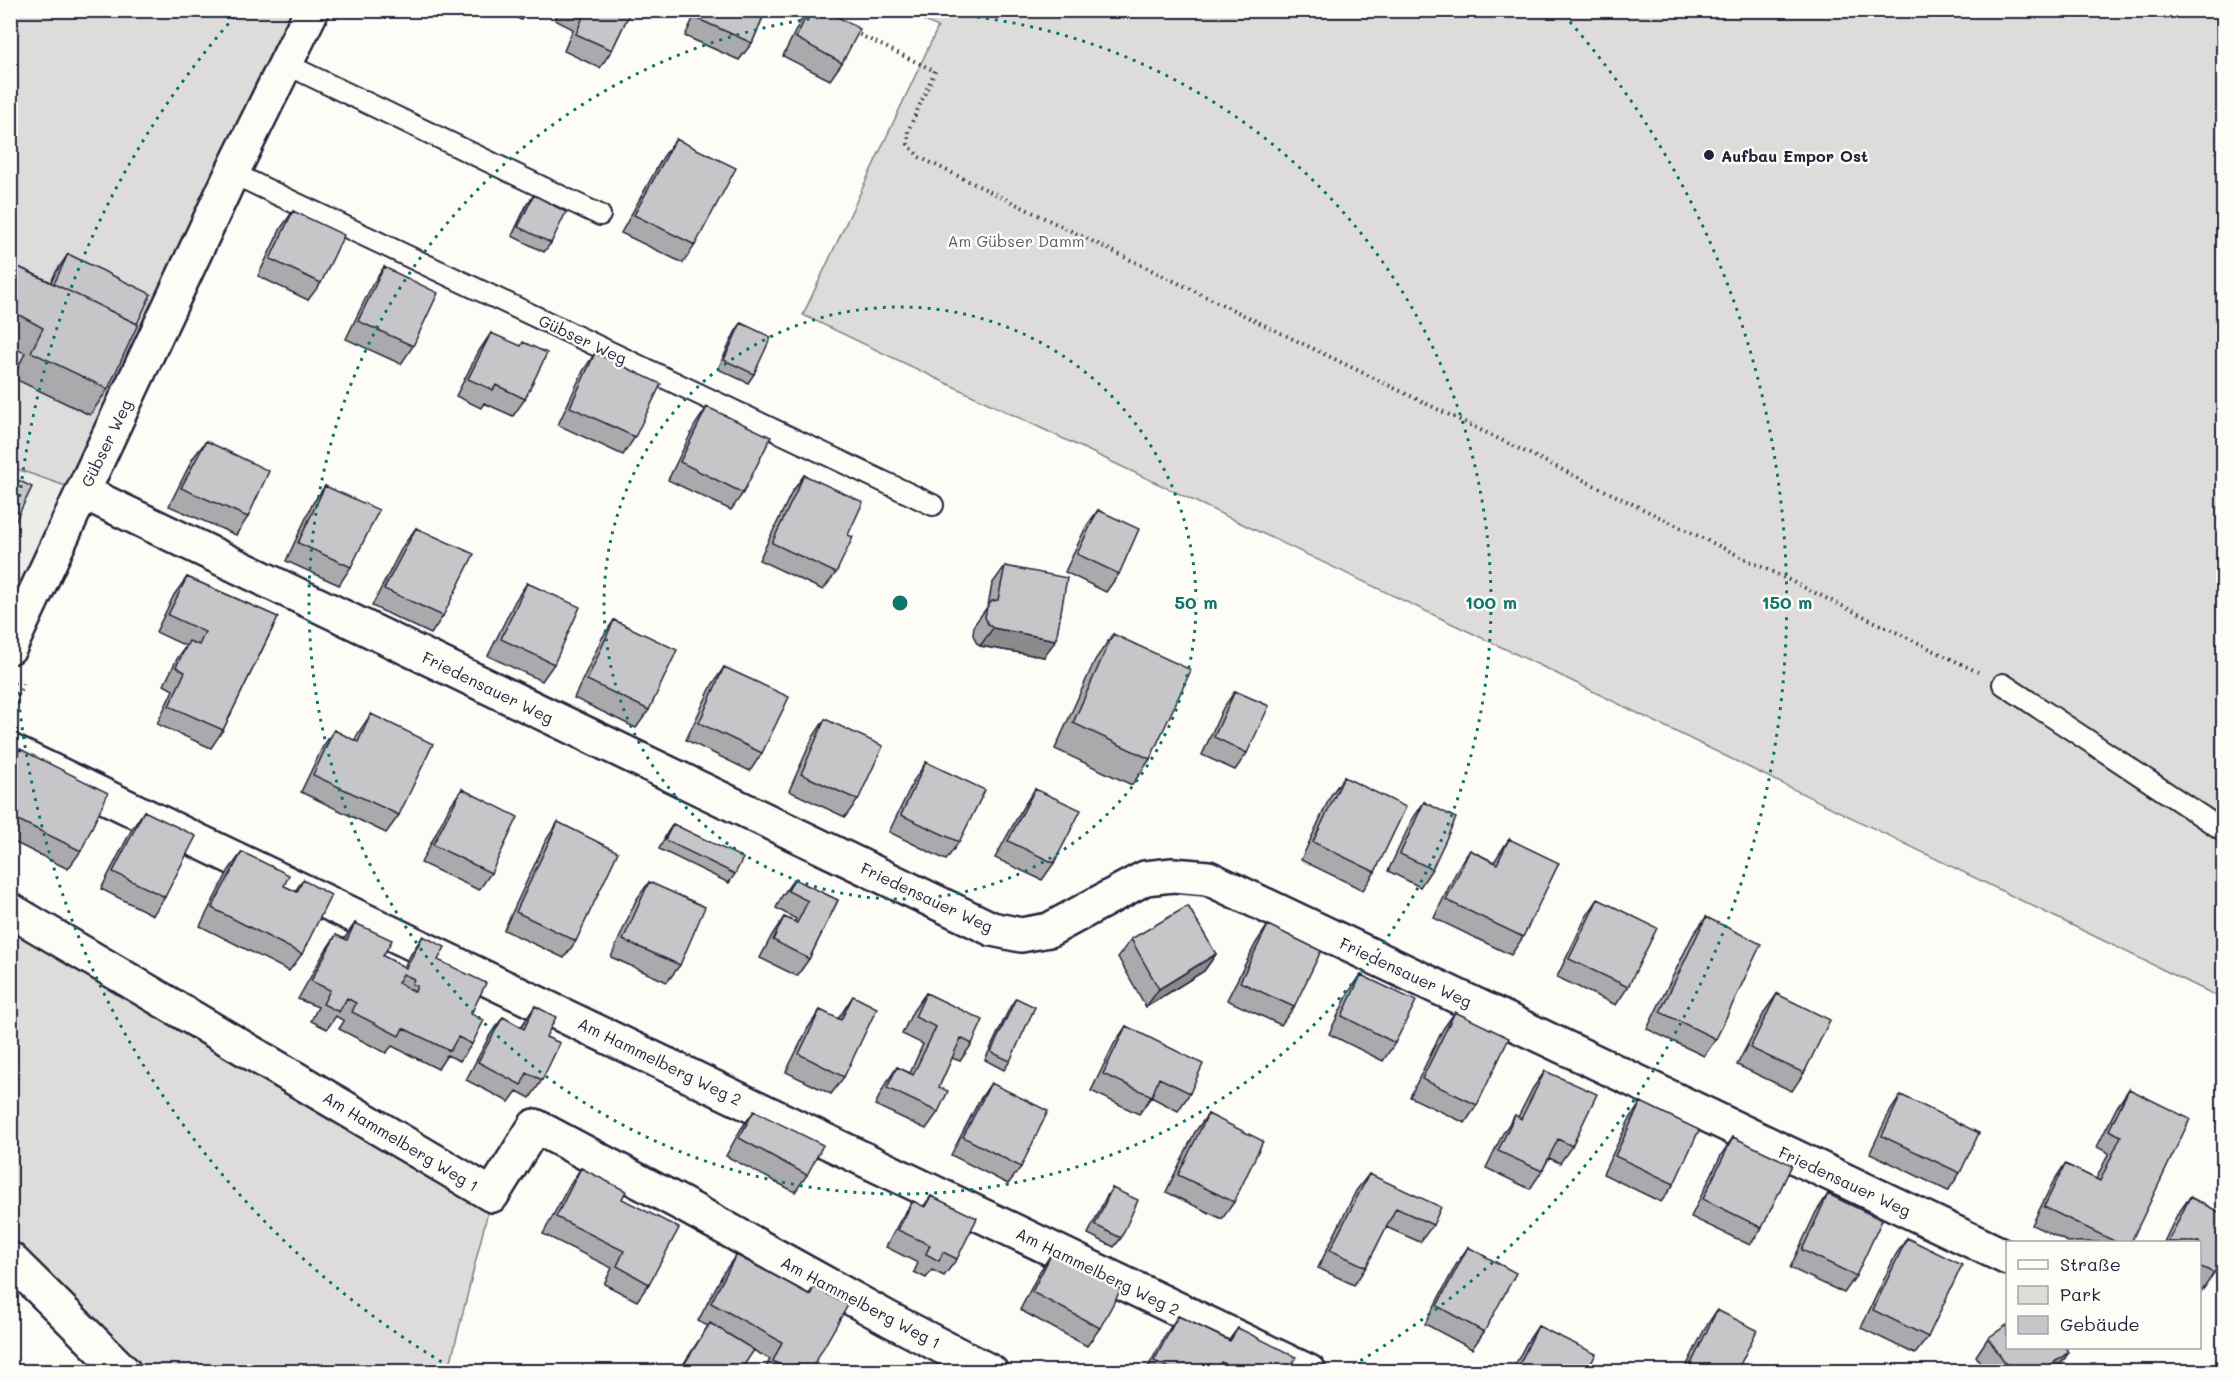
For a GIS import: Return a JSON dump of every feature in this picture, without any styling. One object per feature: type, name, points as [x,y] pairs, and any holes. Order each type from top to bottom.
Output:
[{"type":"street","name":"Gübser Weg","points":[[10,647],[232,173],[312,10]]},
{"type":"street","name":"Friedensauer Weg","points":[[83,492],[992,929],[1021,934],[1049,930],[1145,878],[1173,874],[1208,878],[2006,1258]]},
{"type":"street","name":"Am Hammelberg Weg 2","points":[[10,752],[1309,1371]]},
{"type":"street","name":"Am Hammelberg Weg 1","points":[[10,910],[492,1195],[535,1126],[891,1320],[992,1371]]},
{"type":"street","points":[[10,1259],[124,1371]]},
{"type":"lane","points":[[286,64],[600,215]]},
{"type":"lane","name":"Gübser Weg","points":[[232,173],[933,505]]},
{"type":"lane","points":[[2003,684],[2223,831]]},
{"type":"path","points":[[851,30],[935,70],[908,131],[908,144],[919,157],[2003,684]]},
{"type":"shaded area","points":[[11,467],[83,492],[11,647]]},
{"type":"green space","points":[[11,11],[312,11],[83,492],[11,467]]},
{"type":"green space","name":"Am Gübser Damm","points":[[904,11],[2223,11],[2223,999],[1537,664],[803,315],[938,27]]},
{"type":"green space","points":[[10,910],[492,1195],[449,1369],[451,1371],[124,1371],[11,1259]]},
{"type":"building","points":[[583,10],[631,10],[612,50],[576,34],[585,12]]},
{"type":"building","points":[[701,10],[766,10],[752,43],[698,19]]},
{"type":"building","points":[[809,10],[825,10],[860,29],[842,63],[796,38]]},
{"type":"building","points":[[676,139],[736,168],[695,245],[634,215]]},
{"type":"building","points":[[534,195],[566,212],[551,243],[518,227]]},
{"type":"building","points":[[293,211],[344,235],[321,283],[270,259]]},
{"type":"building","points":[[68,254],[151,294],[137,324],[54,284]]},
{"type":"building","points":[[10,263],[138,324],[108,389],[31,352],[43,328],[10,310]]},
{"type":"building","points":[[384,267],[438,293],[413,346],[358,321]]},
{"type":"building","points":[[741,323],[771,337],[754,374],[724,360]]},
{"type":"building","points":[[491,333],[521,346],[523,342],[547,353],[525,399],[496,385],[493,390],[468,379]]},
{"type":"building","points":[[595,353],[661,384],[635,437],[570,407]]},
{"type":"building","points":[[707,407],[771,437],[743,493],[680,462]]},
{"type":"building","points":[[206,441],[269,471],[248,517],[181,488]]},
{"type":"building","points":[[804,475],[863,502],[848,535],[853,537],[836,573],[772,543]]},
{"type":"building","points":[[10,476],[32,487],[10,532]]},
{"type":"building","points":[[325,486],[379,510],[351,567],[298,543]]},
{"type":"building","points":[[1098,510],[1139,529],[1119,574],[1077,554]]},
{"type":"building","points":[[416,528],[474,554],[443,616],[384,589]]},
{"type":"building","points":[[1005,566],[1067,578],[1056,640],[993,628],[988,624],[985,617],[987,607],[992,601],[998,600]]},
{"type":"building","points":[[187,577],[278,617],[223,730],[169,706],[185,672],[176,667],[189,641],[199,645],[205,632],[168,615]]},
{"type":"building","points":[[527,583],[580,607],[554,664],[501,639]]},
{"type":"building","points":[[614,620],[677,650],[649,710],[587,680]]},
{"type":"building","points":[[1113,634],[1191,670],[1150,759],[1073,723]]},
{"type":"building","points":[[724,667],[789,697],[762,753],[699,723]]},
{"type":"building","points":[[1235,691],[1269,706],[1247,753],[1214,737]]},
{"type":"building","points":[[371,714],[433,744],[399,815],[313,775],[334,730],[358,742]]},
{"type":"building","points":[[825,719],[883,746],[858,800],[801,774]]},
{"type":"building","points":[[20,749],[108,793],[81,851],[10,816],[10,768]]},
{"type":"building","points":[[926,762],[985,790],[959,842],[901,815]]},
{"type":"building","points":[[1344,777],[1406,807],[1375,872],[1313,842]]},
{"type":"building","points":[[462,789],[518,817],[491,873],[433,845]]},
{"type":"building","points":[[1035,789],[1081,810],[1054,863],[1008,841]]},
{"type":"building","points":[[1424,802],[1456,818],[1432,869],[1400,854]]},
{"type":"building","points":[[144,811],[196,836],[165,897],[113,872]]},
{"type":"building","points":[[558,822],[618,852],[576,941],[516,912]]},
{"type":"building","points":[[673,824],[743,858],[735,874],[665,840]]},
{"type":"building","points":[[1509,839],[1559,863],[1523,937],[1446,900],[1470,850],[1497,864]]},
{"type":"building","points":[[242,852],[289,875],[284,886],[297,892],[303,880],[331,895],[302,954],[212,908]]},
{"type":"building","points":[[794,879],[838,900],[809,959],[773,940],[784,917],[797,923],[808,901],[788,891]]},
{"type":"building","points":[[649,882],[705,907],[680,965],[623,940]]},
{"type":"building","points":[[1598,899],[1657,928],[1628,987],[1569,959]]},
{"type":"building","points":[[1188,906],[1216,954],[1159,989],[1131,939]]},
{"type":"building","points":[[1706,917],[1761,944],[1716,1039],[1660,1012]]},
{"type":"building","points":[[355,923],[392,940],[383,956],[406,968],[423,936],[445,947],[438,960],[486,983],[471,1014],[484,1020],[472,1044],[458,1037],[450,1051],[403,1028],[399,1036],[352,1012],[356,1003],[347,998],[339,1012],[323,1004],[330,990],[311,981],[336,935],[347,940]],"holes":[[[403,974],[414,979],[412,984],[417,986],[415,992],[398,983]]]},
{"type":"building","points":[[1268,925],[1321,951],[1294,1007],[1240,982]]},
{"type":"building","points":[[1361,975],[1416,1001],[1395,1043],[1342,1016]]},
{"type":"building","points":[[926,993],[983,1020],[972,1044],[961,1038],[939,1087],[948,1091],[938,1112],[887,1088],[897,1067],[913,1075],[936,1027],[915,1017]]},
{"type":"building","points":[[1777,994],[1830,1020],[1804,1073],[1750,1048]]},
{"type":"building","points":[[853,996],[877,1008],[844,1077],[799,1054],[820,1010],[841,1020]]},
{"type":"building","points":[[1016,998],[1035,1007],[1010,1061],[991,1052]]},
{"type":"building","points":[[535,1006],[556,1017],[546,1037],[560,1043],[542,1080],[527,1073],[521,1085],[478,1062],[503,1017],[524,1029]]},
{"type":"building","points":[[1455,1012],[1509,1038],[1477,1105],[1422,1079]]},
{"type":"building","points":[[1126,1026],[1203,1064],[1190,1093],[1159,1078],[1152,1096],[1103,1074]]},
{"type":"building","points":[[1545,1071],[1597,1094],[1572,1146],[1558,1139],[1542,1171],[1498,1151],[1515,1115],[1521,1119]]},
{"type":"building","points":[[991,1083],[1048,1111],[1021,1167],[963,1137]]},
{"type":"building","points":[[2129,1089],[2190,1119],[2131,1241],[2114,1241],[2044,1207],[2065,1164],[2100,1181],[2121,1136],[2109,1130]]},
{"type":"building","points":[[1901,1095],[1979,1133],[1960,1173],[1882,1136]]},
{"type":"building","points":[[1641,1102],[1699,1130],[1674,1184],[1615,1156]]},
{"type":"building","points":[[754,1111],[823,1145],[807,1175],[739,1138]]},
{"type":"building","points":[[1208,1114],[1263,1141],[1234,1202],[1178,1175]]},
{"type":"building","points":[[1733,1137],[1792,1165],[1762,1228],[1703,1199]]},
{"type":"building","points":[[581,1168],[626,1191],[622,1199],[679,1228],[649,1284],[617,1266],[624,1251],[556,1217]]},
{"type":"building","points":[[1369,1174],[1441,1207],[1433,1225],[1396,1208],[1366,1267],[1330,1250]]},
{"type":"building","points":[[1112,1188],[1138,1200],[1121,1238],[1095,1225]]},
{"type":"building","points":[[1828,1194],[1882,1220],[1856,1276],[1802,1250]]},
{"type":"building","points":[[931,1196],[977,1218],[957,1259],[943,1252],[939,1261],[926,1254],[930,1245],[898,1230],[913,1201],[925,1207]]},
{"type":"building","points":[[2190,1197],[2223,1214],[2223,1254],[2214,1273],[2201,1267],[2201,1241],[2168,1241]]},
{"type":"building","points":[[1907,1238],[1962,1265],[1928,1337],[1873,1310]]},
{"type":"building","points":[[1468,1247],[1516,1273],[1484,1332],[1437,1306]]},
{"type":"building","points":[[1052,1253],[1121,1289],[1100,1328],[1032,1292]]},
{"type":"building","points":[[736,1255],[810,1295],[814,1287],[848,1305],[810,1371],[791,1371],[773,1361],[782,1342],[711,1303]]},
{"type":"building","points":[[1717,1310],[1757,1330],[1737,1371],[1701,1371],[1690,1366]]},
{"type":"building","points":[[1178,1316],[1230,1341],[1238,1328],[1296,1357],[1289,1371],[1242,1371],[1221,1362],[1216,1371],[1176,1371],[1154,1361]]},
{"type":"building","points":[[710,1323],[754,1350],[740,1371],[680,1371]]},
{"type":"building","points":[[1538,1326],[1596,1354],[1587,1371],[1516,1371]]},
{"type":"building","points":[[2006,1326],[2006,1349],[2067,1349],[2069,1352],[2041,1371],[2011,1371],[1988,1338]]},
{"type":"building","points":[[2223,1357],[2223,1371],[2216,1371]]},
{"type":"building","points":[[859,1366],[869,1371],[855,1371]]},
{"type":"building","points":[[1318,1366],[1328,1371],[1315,1371]]},
{"type":"place","name":"Aufbau Empor Ost","points":[[1709,155]]}]
